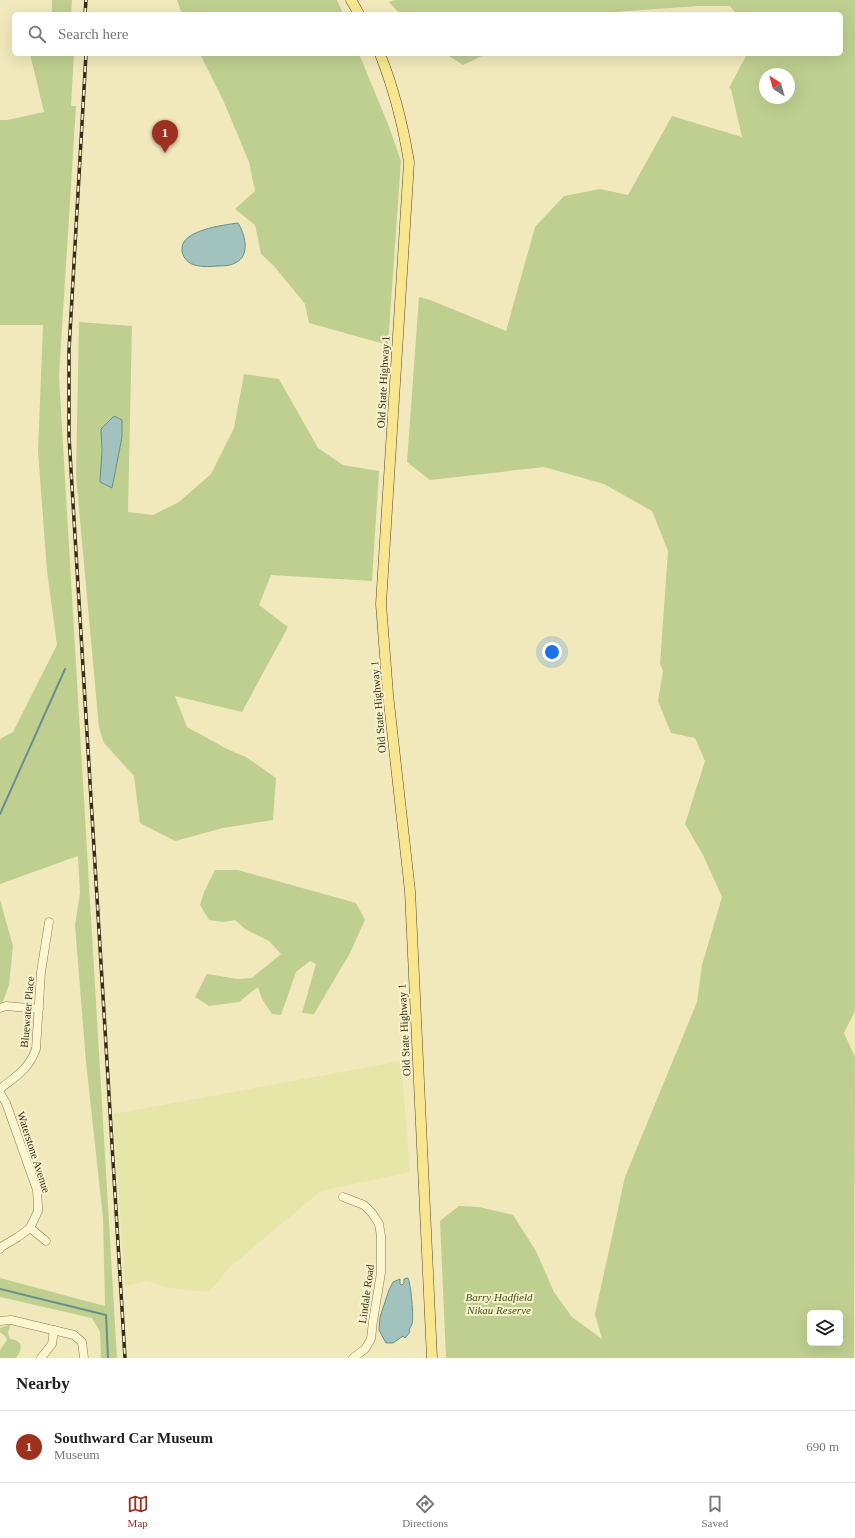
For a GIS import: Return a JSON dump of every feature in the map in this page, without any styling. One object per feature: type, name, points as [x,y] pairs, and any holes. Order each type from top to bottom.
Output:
[{"type":"main road","points":[[351,0],[358,12]]},
{"type":"main road","points":[[360,0],[364,12]]},
{"type":"main road","name":"Old State Highway 1","points":[[381,56],[397,102],[409,162],[381,604],[388,694],[410,891],[432,1358]]},
{"type":"street","name":"Bluewater Place","points":[[0,1089],[24,1070],[32,1058],[38,1041],[41,972],[49,922]]},
{"type":"street","points":[[0,1008],[6,1006],[39,1009]]},
{"type":"street","name":"Waterstone Avenue","points":[[0,1093],[6,1103],[37,1190],[38,1211],[30,1228]]},
{"type":"street","name":"Lindale Road","points":[[343,1197],[364,1205],[372,1212],[379,1224],[381,1236],[381,1273],[372,1321],[371,1339],[365,1348],[352,1358]]},
{"type":"street","points":[[0,1247],[30,1228],[46,1241]]},
{"type":"street","points":[[0,1321],[11,1320],[72,1334],[78,1337],[82,1345],[84,1358]]},
{"type":"street","points":[[41,1358],[51,1345],[54,1330]]},
{"type":"shaded area","points":[[401,1061],[410,1172],[321,1191],[231,1266],[209,1292],[169,1288],[147,1281],[125,1286],[113,1114]]},
{"type":"green space","points":[[52,0],[72,0],[71,12],[52,12]]},
{"type":"green space","points":[[177,0],[337,0],[342,12],[181,12]]},
{"type":"green space","name":"Barry Hadfield Nikau Reserve","points":[[395,0],[855,0],[855,1011],[844,1033],[855,1057],[854,1358],[446,1358],[440,1221],[459,1206],[479,1207],[513,1215],[536,1251],[554,1292],[572,1317],[602,1339],[595,1314],[625,1177],[697,1002],[702,965],[722,897],[703,855],[685,824],[705,761],[695,738],[671,733],[658,701],[663,671],[660,664],[668,551],[652,511],[604,484],[544,467],[430,480],[407,462],[419,297],[430,300],[506,331],[535,227],[564,196],[600,189],[628,195],[672,116],[742,137],[731,89],[729,88],[746,56],[843,56],[843,12],[734,12],[730,6],[698,6],[614,12],[398,12],[389,2]]},
{"type":"green space","points":[[30,56],[74,56],[71,106],[76,106],[59,376],[117,1358],[101,1358],[100,1332],[92,1318],[0,1297],[0,1278],[105,1306],[103,1218],[86,1062],[75,925],[80,893],[78,856],[0,884],[0,739],[13,732],[57,645],[47,571],[38,451],[43,325],[0,325],[0,120],[7,120],[44,112]]},
{"type":"green space","points":[[201,56],[360,56],[388,124],[401,161],[388,345],[309,323],[305,304],[274,266],[261,254],[255,225],[235,209],[255,191],[249,162],[223,100]]},
{"type":"green space","points":[[449,56],[482,56],[463,65]]},
{"type":"green space","points":[[79,322],[132,326],[128,512],[153,515],[179,502],[211,474],[234,428],[244,374],[279,379],[318,448],[343,465],[379,471],[372,581],[271,575],[259,605],[288,627],[242,712],[175,696],[187,727],[229,750],[246,757],[276,778],[273,820],[223,828],[175,841],[140,823],[134,776],[104,743],[99,728],[76,476]],"holes":[[[101,429],[112,488],[102,451]]]},
{"type":"green space","points":[[215,870],[238,870],[356,903],[365,920],[350,953],[314,1014],[302,1013],[316,964],[310,961],[296,972],[281,1015],[272,1014],[262,999],[258,987],[239,1002],[209,1006],[195,997],[207,974],[238,979],[252,978],[281,954],[269,941],[245,929],[235,920],[224,922],[209,920],[200,905],[204,892]]},
{"type":"green space","points":[[0,900],[13,946],[9,985],[3,1002],[0,1003]]},
{"type":"green space","points":[[11,1324],[8,1332],[10,1339],[17,1341],[21,1348],[16,1358],[0,1358],[0,1350],[7,1340],[0,1332],[0,1328]]},
{"type":"water","points":[[238,223],[243,233],[245,244],[245,250],[240,260],[230,265],[207,267],[190,263],[184,257],[182,252],[183,243],[195,233],[214,227]]},
{"type":"water","points":[[114,416],[122,420],[122,437],[112,488],[100,482],[102,451],[101,429]]},
{"type":"water","points":[[408,1278],[413,1320],[409,1330],[410,1332],[405,1338],[403,1336],[393,1343],[386,1343],[379,1330],[380,1317],[389,1290],[393,1282],[400,1279],[400,1284],[402,1285],[404,1283],[404,1279]]},
{"type":"waterway","points":[[0,814],[65,669]]},
{"type":"waterway","points":[[0,1289],[106,1315],[108,1358]]},
{"type":"railway","points":[[85,12],[86,0]]},
{"type":"railway","points":[[86,56],[69,350],[69,437],[125,1358]]},
{"type":"place","name":"Southward Car Museum","points":[[165,153]]}]
